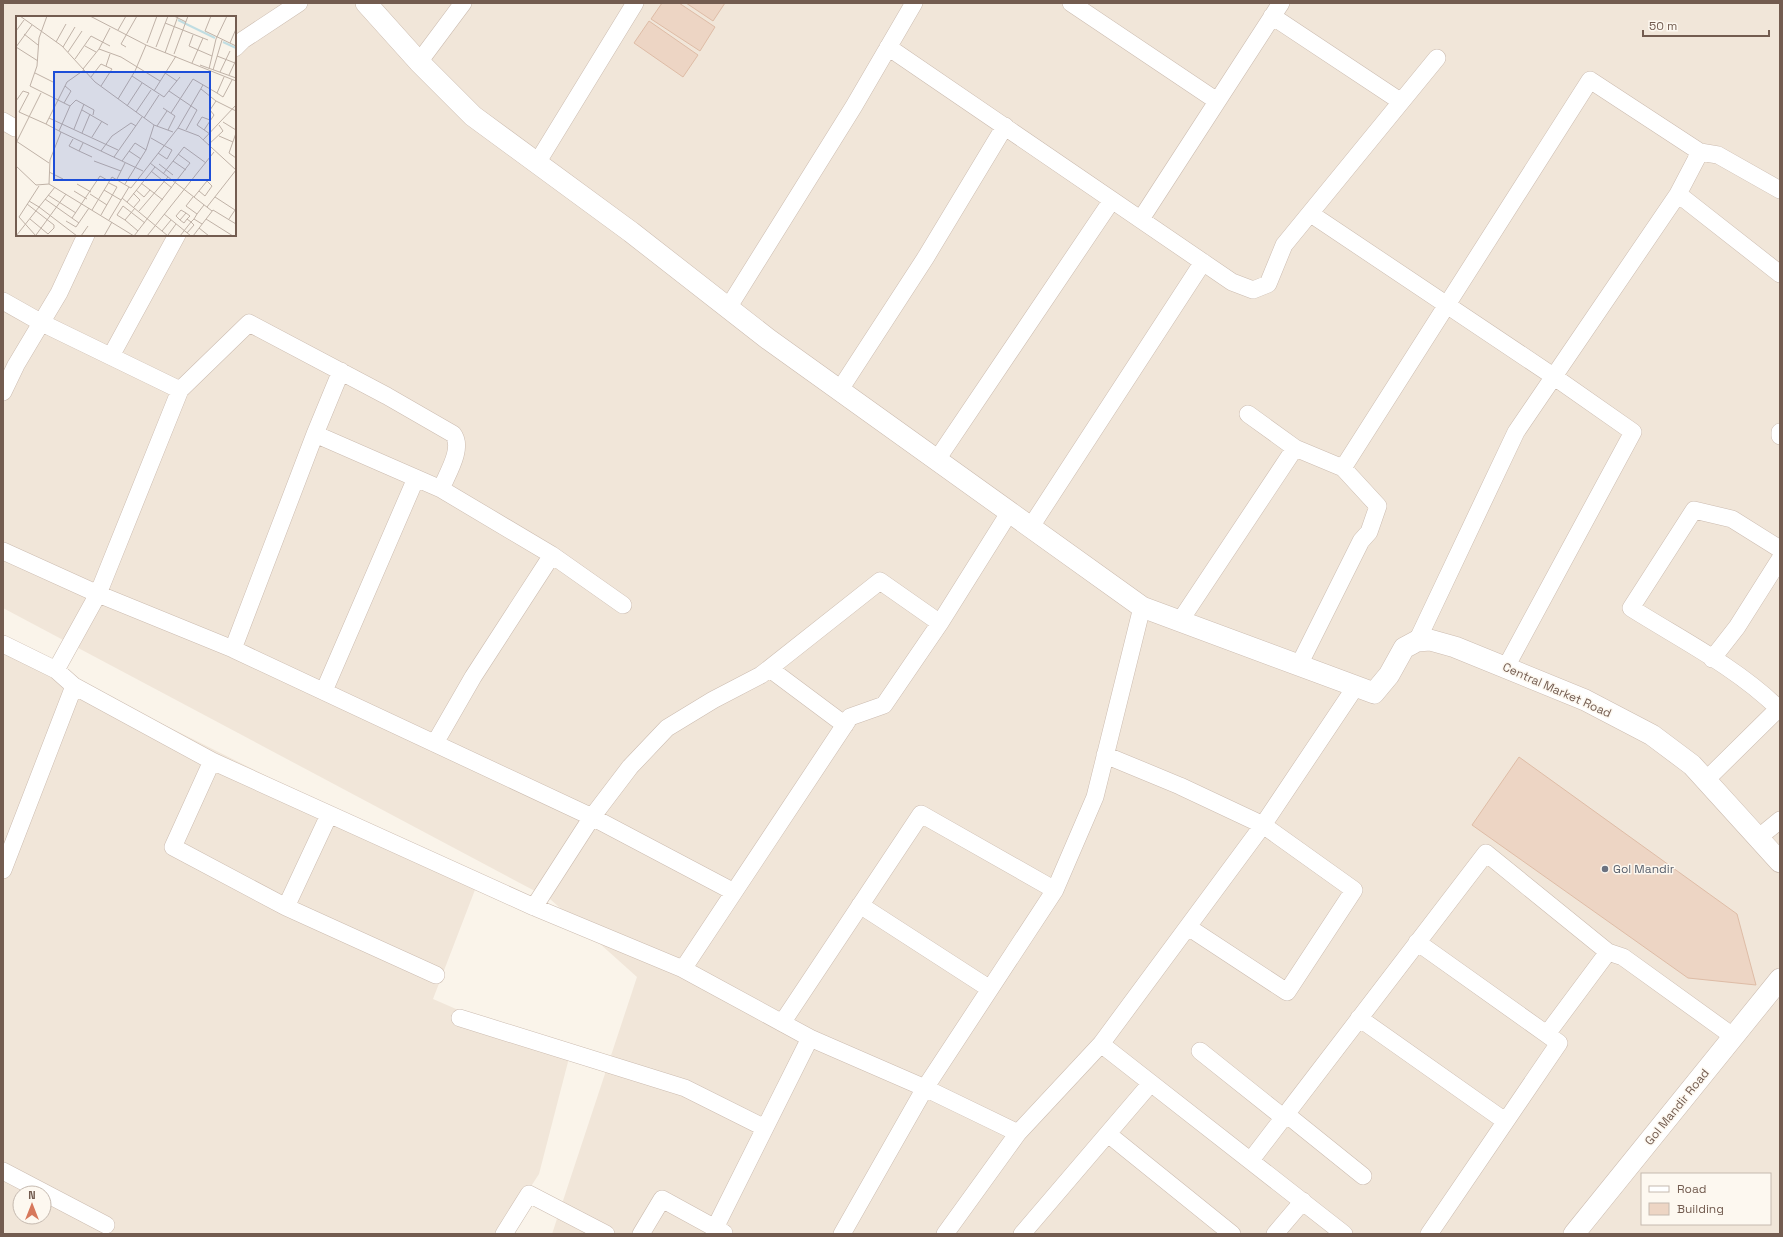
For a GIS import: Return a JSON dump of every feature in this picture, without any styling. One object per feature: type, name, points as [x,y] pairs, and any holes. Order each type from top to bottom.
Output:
[{"type":"street","points":[[236,47],[243,40],[299,3]]},
{"type":"street","points":[[366,3],[419,62],[473,116],[631,232],[728,308],[839,391],[1142,607],[1374,693],[1389,675],[1404,648],[1417,641],[1516,432],[1678,194],[1700,152]]},
{"type":"street","points":[[419,62],[463,3]]},
{"type":"street","points":[[537,163],[635,3]]},
{"type":"street","points":[[728,308],[854,106],[914,3]]},
{"type":"street","points":[[1071,3],[1217,101]]},
{"type":"street","points":[[1141,219],[1277,10],[1400,101]]},
{"type":"street","points":[[888,47],[1232,282],[1253,290],[1268,284],[1284,246],[1400,101],[1437,58]]},
{"type":"street","points":[[1343,468],[1590,80],[1700,152],[1718,155],[1780,190]]},
{"type":"street","points":[[839,391],[926,257],[1005,126]]},
{"type":"street","points":[[1678,194],[1780,274]]},
{"type":"street","points":[[936,461],[1112,200]]},
{"type":"street","points":[[1311,214],[1447,304],[1633,432],[1506,667]]},
{"type":"street","points":[[3,392],[16,365],[59,293],[86,236]]},
{"type":"street","points":[[111,356],[177,236]]},
{"type":"street","points":[[1030,528],[1204,262]]},
{"type":"street","points":[[3,301],[42,323],[180,390]]},
{"type":"street","points":[[56,670],[98,594],[180,390],[249,323],[342,371],[435,422],[453,434],[457,439],[457,450],[441,489]]},
{"type":"street","points":[[233,649],[315,434],[342,371]]},
{"type":"street","points":[[1248,414],[1295,448],[1343,468],[1378,506],[1369,532],[1361,541],[1299,666]]},
{"type":"street","points":[[315,434],[441,489],[552,555],[623,605]]},
{"type":"street","points":[[1180,621],[1295,448]]},
{"type":"street","points":[[324,691],[416,478]]},
{"type":"street","points":[[1706,780],[1779,708],[1764,694],[1631,608],[1694,510],[1732,519],[1780,549]]},
{"type":"street","points":[[683,969],[850,717],[884,705],[940,622],[1009,513]]},
{"type":"street","points":[[3,551],[98,594],[233,649],[324,691],[592,817],[734,892]]},
{"type":"street","points":[[435,743],[473,677],[552,555]]},
{"type":"street","points":[[1712,659],[1737,627],[1780,559]]},
{"type":"street","points":[[534,907],[592,817],[630,767],[667,728],[713,700],[761,675],[880,581],[940,622]]},
{"type":"street","points":[[842,1234],[925,1088],[1055,890],[1095,797],[1142,607]]},
{"type":"street","name":"Central Market Road","points":[[1417,641],[1430,640],[1455,647],[1506,667],[1585,700],[1652,735],[1692,765],[1780,862]]},
{"type":"street","points":[[3,644],[56,670],[74,686],[212,761],[534,907],[683,969],[810,1038],[925,1088],[1018,1133]]},
{"type":"street","points":[[770,668],[845,725]]},
{"type":"street","points":[[3,870],[74,686]]},
{"type":"street","points":[[945,1234],[1018,1133],[1102,1044],[1264,825],[1356,686]]},
{"type":"street","points":[[1105,756],[1180,786],[1264,825],[1354,890],[1286,992],[1188,927]]},
{"type":"street","points":[[212,761],[173,847],[286,907],[436,975]]},
{"type":"street","points":[[782,1023],[921,814],[1055,890]]},
{"type":"street","points":[[286,907],[329,815]]},
{"type":"street","points":[[1758,838],[1780,820]]},
{"type":"street","points":[[1250,1160],[1486,853],[1608,952],[1623,957],[1734,1037]]},
{"type":"street","points":[[860,905],[990,989]]},
{"type":"street","points":[[1417,942],[1559,1043],[1429,1234]]},
{"type":"street","points":[[1547,1034],[1608,952]]},
{"type":"street","name":"Gol Mandir Road","points":[[1574,1234],[1780,979]]},
{"type":"street","points":[[460,1018],[685,1088],[766,1128]]},
{"type":"street","points":[[1359,1018],[1505,1121]]},
{"type":"street","points":[[641,1234],[662,1199],[720,1231],[766,1128],[810,1038]]},
{"type":"street","points":[[1102,1044],[1344,1234]]},
{"type":"street","points":[[1200,1051],[1279,1114],[1286,1114],[1364,1176]]},
{"type":"street","points":[[1022,1234],[1151,1083]]},
{"type":"street","points":[[1108,1134],[1232,1234]]},
{"type":"street","points":[[3,1171],[106,1225]]},
{"type":"street","points":[[504,1234],[529,1194],[606,1234]]},
{"type":"street","points":[[1275,1234],[1303,1201]]},
{"type":"shaded area","points":[[3,3],[1780,3],[1780,1234],[552,1234],[637,977],[550,899],[3,608]]},
{"type":"shaded area","points":[[3,644],[478,882],[433,999],[569,1058],[539,1174],[500,1234],[3,1234]]},
{"type":"building","points":[[662,3],[679,3],[715,27],[700,51],[651,19]]},
{"type":"building","points":[[686,3],[725,3],[713,21]]},
{"type":"building","points":[[649,21],[698,55],[683,77],[634,43]]},
{"type":"building","name":"Gol Mandir","points":[[1519,757],[1737,914],[1756,985],[1688,978],[1472,825]]},
{"type":"place","name":"Gol Mandir","points":[[1605,869]]}]
